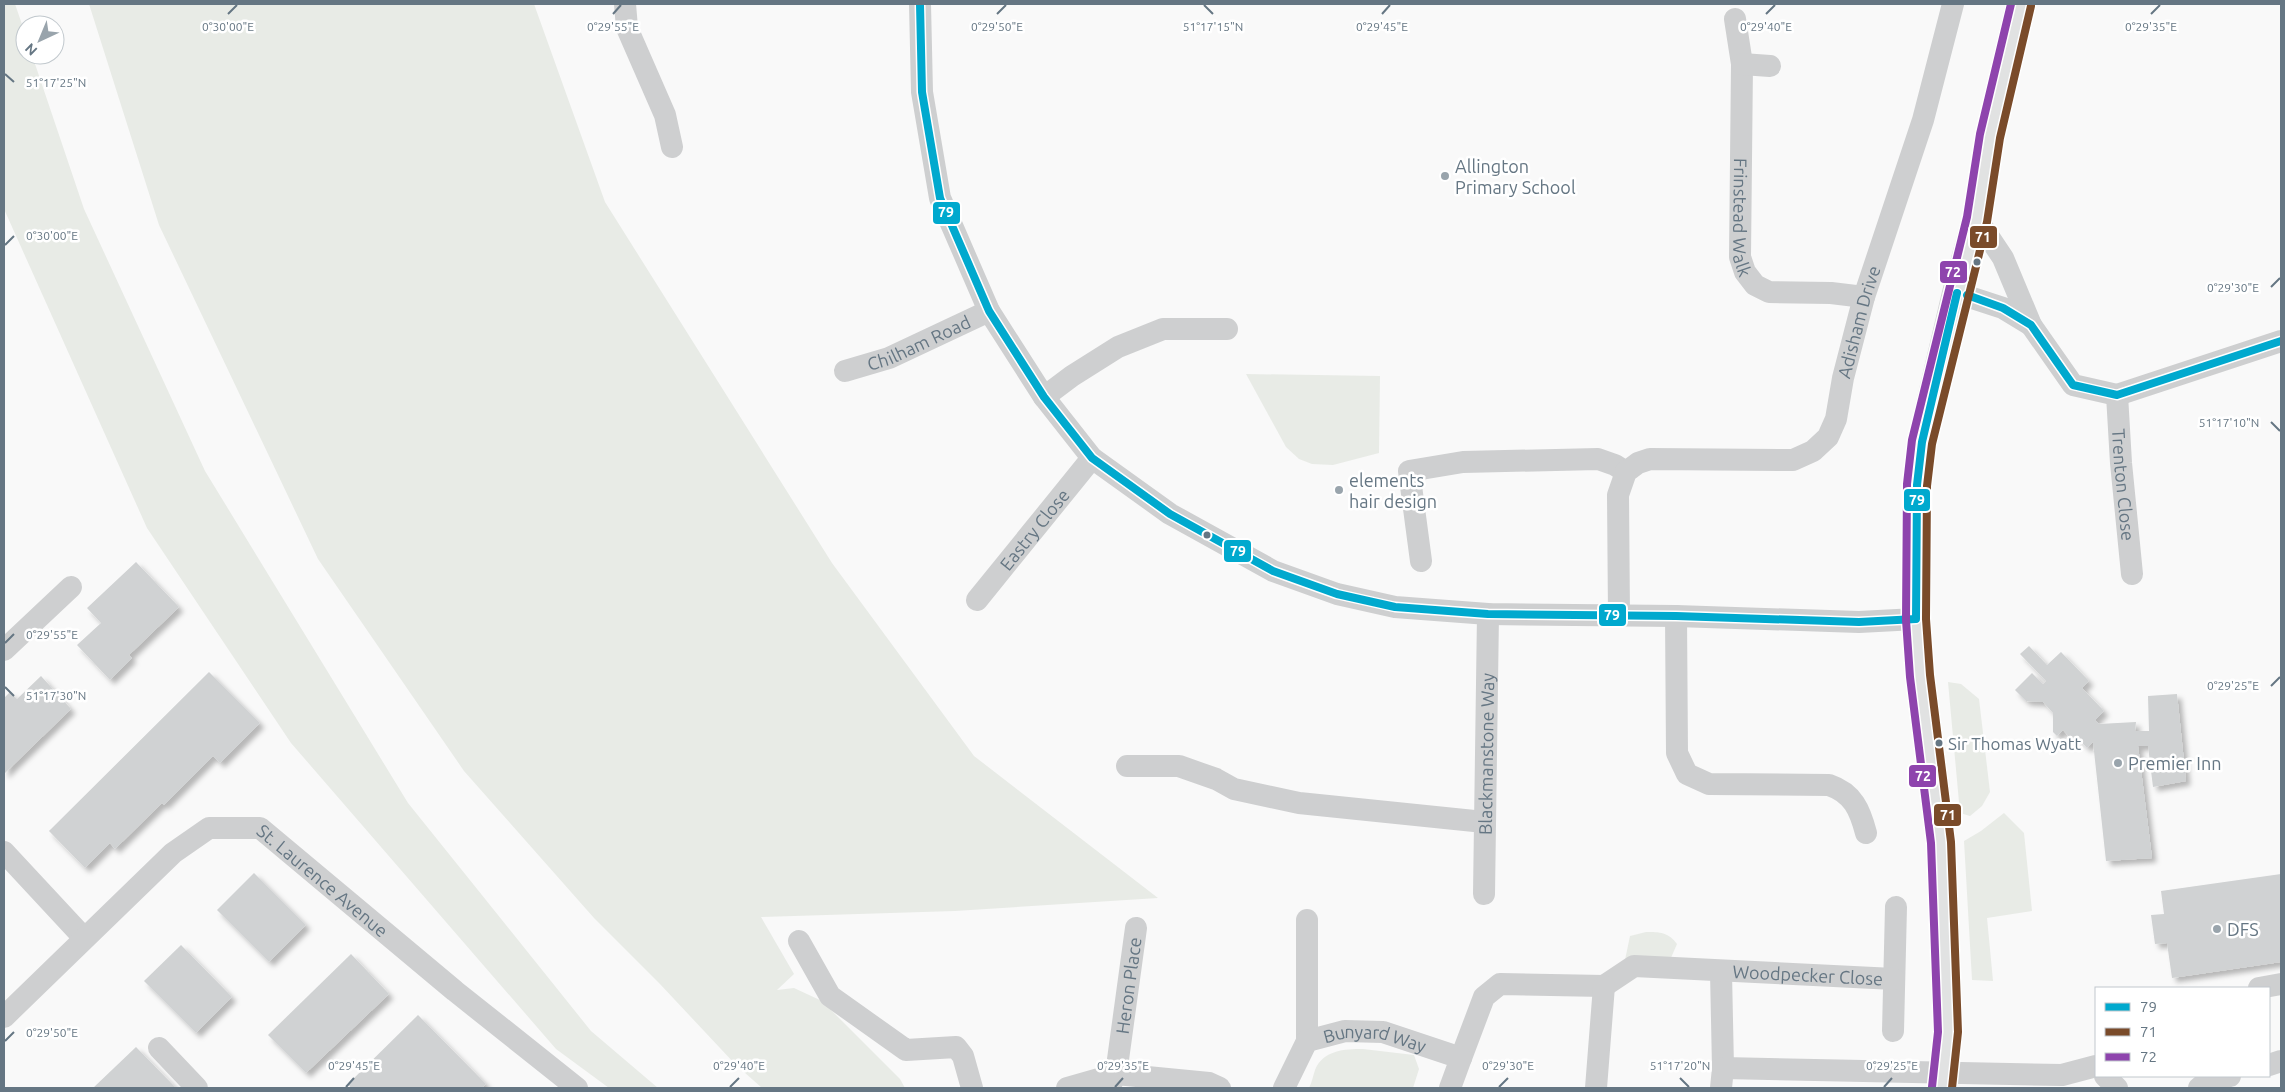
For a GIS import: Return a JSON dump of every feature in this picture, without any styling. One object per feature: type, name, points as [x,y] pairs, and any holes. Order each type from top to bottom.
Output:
[{"type":"main road","points":[[1944,1080],[1948,1032],[1940,842],[1922,701],[1916,618],[1917,485],[1922,442],[1957,293],[1977,219],[1990,136],[2021,4]]},
{"type":"street","points":[[625,4],[627,28],[665,115],[672,147]]},
{"type":"street","points":[[920,4],[922,92],[940,198],[989,311],[1044,397],[1092,458],[1170,514],[1273,571],[1336,594],[1367,602],[1422,610],[1488,614],[1676,616],[1859,622],[1916,618]]},
{"type":"street","name":"Adisham Drive","points":[[1626,472],[1638,463],[1650,459],[1793,460],[1813,451],[1828,437],[1836,419],[1843,378],[1864,297],[1923,120],[1953,4]]},
{"type":"street","name":"Frinstead Walk","points":[[1735,19],[1742,64],[1740,257],[1745,272],[1755,285],[1769,292],[1831,293],[1864,297]]},
{"type":"street","points":[[1742,64],[1770,66]]},
{"type":"street","points":[[1977,219],[2003,258],[2031,325],[2073,385],[2117,395],[2281,341]]},
{"type":"street","points":[[1957,293],[2003,308],[2031,325]]},
{"type":"street","name":"Chilham Road","points":[[845,371],[889,358],[989,311]]},
{"type":"street","points":[[1044,397],[1072,376],[1118,348],[1163,329],[1226,329]]},
{"type":"street","name":"Trenton Close","points":[[2117,395],[2121,463],[2132,574]]},
{"type":"street","name":"Eastry Close","points":[[976,600],[1092,458]]},
{"type":"street","points":[[1421,561],[1409,471],[1463,462],[1598,459],[1615,465],[1626,472],[1618,495],[1619,616]]},
{"type":"street","points":[[4,650],[71,586]]},
{"type":"street","name":"Blackmanstone Way","points":[[1484,894],[1488,614]]},
{"type":"street","points":[[1676,616],[1677,753],[1687,774],[1709,784],[1829,785],[1840,789],[1851,797],[1860,810],[1866,833]]},
{"type":"street","points":[[1127,766],[1179,766],[1216,779],[1234,789],[1299,803],[1484,822]]},
{"type":"street","name":"St. Laurence Avenue","points":[[4,1017],[173,853],[209,828],[260,828],[455,991],[577,1088]]},
{"type":"street","points":[[4,852],[84,938]]},
{"type":"street","points":[[1893,1031],[1896,907]]},
{"type":"street","points":[[1307,920],[1307,1041]]},
{"type":"street","name":"Heron Place","points":[[1113,1081],[1136,928]]},
{"type":"street","points":[[798,941],[830,996],[906,1050],[956,1048],[963,1056],[972,1088]]},
{"type":"street","name":"Woodpecker Close","points":[[1604,986],[1634,966],[1721,972],[1894,979]]},
{"type":"street","points":[[1721,972],[1722,1078],[1840,1072],[1944,1080],[2062,1075],[2095,1066]]},
{"type":"street","points":[[1450,1088],[1484,998],[1500,984],[1604,986],[1596,1088]]},
{"type":"street","points":[[2264,987],[2281,984]]},
{"type":"street","name":"Bunyard Way","points":[[1284,1088],[1307,1041],[1345,1031],[1383,1032],[1461,1058]]},
{"type":"street","points":[[160,1048],[197,1088]]},
{"type":"street","points":[[2106,1077],[2117,1088]]},
{"type":"street","points":[[2199,1088],[2205,1083],[2226,1077]]},
{"type":"street","points":[[1067,1088],[1113,1081],[1209,1083],[1220,1088]]},
{"type":"shaded area","points":[[4,4],[15,4],[19,15],[15,15],[15,65],[35,65],[84,209],[205,471],[408,803],[591,1031],[658,1088],[609,1088],[556,1049],[291,743],[147,528],[4,209]]},
{"type":"shaded area","points":[[89,4],[534,4],[605,202],[832,563],[974,756],[1158,898],[955,911],[761,917],[794,974],[777,990],[794,988],[822,1001],[900,1079],[905,1088],[762,1088],[735,1064],[659,983],[594,918],[464,771],[318,559],[159,225]]},
{"type":"shaded area","points":[[1246,374],[1380,376],[1379,453],[1333,465],[1312,464],[1299,459],[1286,447]]},
{"type":"shaded area","points":[[1948,682],[1961,684],[1979,699],[1990,792],[1982,806],[1970,816],[1960,813]]},
{"type":"shaded area","points":[[2004,813],[2024,833],[2032,911],[1987,918],[1993,981],[1972,980],[1964,841],[1981,831]]},
{"type":"shaded area","points":[[1646,932],[1663,934],[1674,940],[1677,944],[1670,960],[1625,960],[1630,936]]},
{"type":"shaded area","points":[[1363,1049],[1414,1055],[1419,1069],[1413,1088],[1309,1088],[1315,1070],[1323,1058],[1342,1050]]},
{"type":"building","points":[[136,562],[179,607],[129,655],[132,658],[110,680],[77,645],[101,623],[87,608]]},
{"type":"building","name":"Premier Inn","points":[[2029,646],[2047,665],[2061,652],[2089,681],[2082,688],[2104,711],[2095,720],[2099,724],[2136,722],[2135,731],[2149,731],[2148,696],[2177,694],[2186,781],[2153,787],[2148,746],[2138,746],[2152,858],[2106,861],[2093,742],[2087,748],[2076,736],[2072,740],[2063,730],[2057,736],[2053,732],[2053,713],[2043,702],[2026,701],[2015,690],[2032,673],[2043,684],[2046,681],[2020,654]]},
{"type":"building","points":[[209,672],[260,723],[220,763],[213,756],[164,805],[162,803],[115,849],[110,843],[85,868],[49,831]]},
{"type":"building","points":[[41,676],[71,709],[4,774],[4,698],[10,692],[17,699]]},
{"type":"building","points":[[254,873],[306,925],[269,962],[217,910]]},
{"type":"building","name":"DFS","points":[[2281,874],[2281,962],[2172,978],[2167,943],[2155,944],[2151,915],[2164,914],[2161,891]]},
{"type":"building","points":[[181,945],[232,997],[196,1033],[144,981]]},
{"type":"building","points":[[351,954],[389,994],[306,1073],[268,1035]]},
{"type":"building","points":[[418,1015],[486,1084],[482,1088],[351,1088],[348,1084]]},
{"type":"building","points":[[136,1047],[176,1088],[93,1088]]},
{"type":"transit line","name":"79","points":[[920,4],[922,92],[940,198],[989,311],[1044,397],[1092,458],[1170,514],[1273,571],[1337,594],[1395,607],[1488,614],[1676,616],[1859,622],[1916,619],[1917,485],[1922,442],[1957,293]]},
{"type":"transit line","name":"72","points":[[1932,1087],[1938,1032],[1931,843],[1910,677],[1906,620],[1907,484],[1912,440],[1967,217],[1980,134],[2011,4]]},
{"type":"transit line","name":"71","points":[[1952,1088],[1958,1032],[1951,842],[1930,675],[1926,619],[1927,486],[1932,444],[1987,222],[2000,138],[2031,6]]},
{"type":"transit line","name":"79","points":[[1967,295],[2003,308],[2031,325],[2073,385],[2117,395],[2281,341]]},
{"type":"place","name":"Allington Primary School","points":[[1445,176]]},
{"type":"place","name":"elements hair design","points":[[1339,490]]},
{"type":"place","name":"Sir Thomas Wyatt","points":[[1939,743]]},
{"type":"place","name":"Premier Inn","points":[[2118,763]]},
{"type":"place","name":"DFS","points":[[2217,929]]}]
